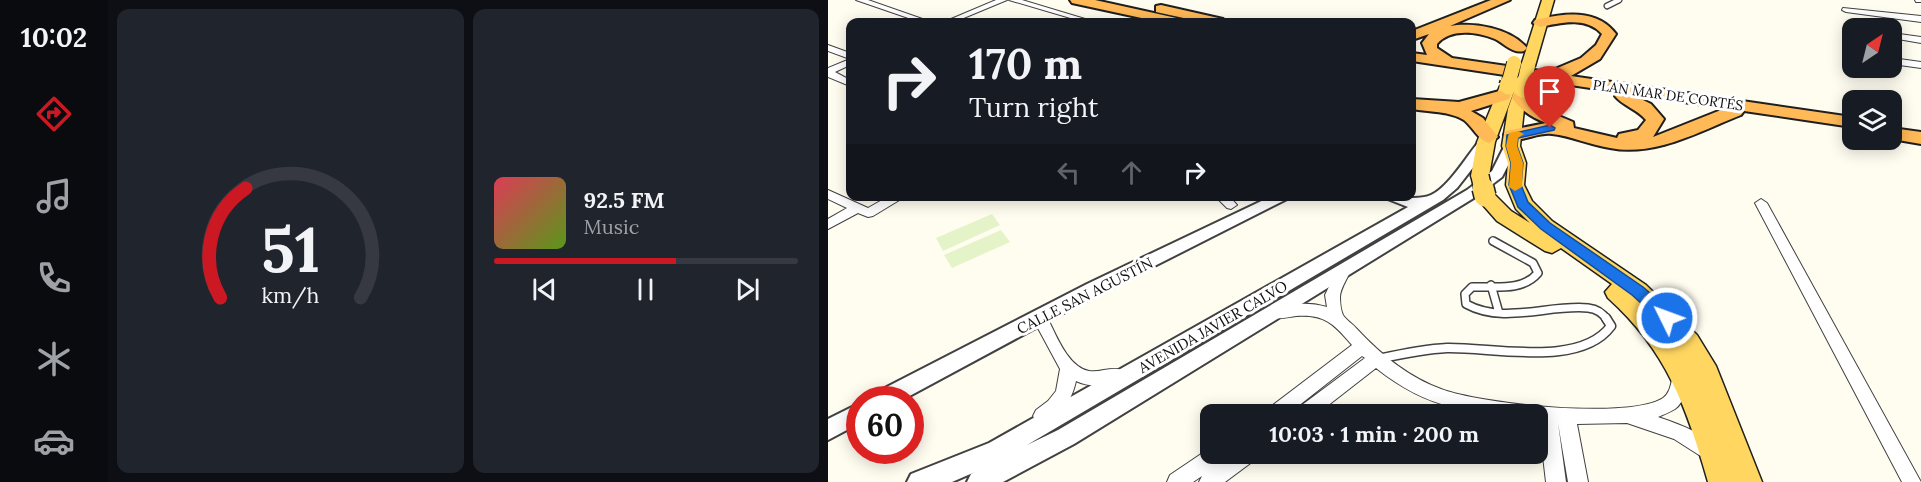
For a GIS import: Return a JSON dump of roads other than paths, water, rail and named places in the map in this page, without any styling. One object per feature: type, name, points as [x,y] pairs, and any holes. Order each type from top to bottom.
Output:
[{"type":"highway","points":[[1077,0],[1158,18]]},
{"type":"highway","points":[[1125,0],[1201,18]]},
{"type":"highway","points":[[1416,34],[1503,0]]},
{"type":"highway","points":[[1540,23],[1559,19],[1582,19],[1600,25],[1609,34],[1604,45],[1578,68],[1547,77]]},
{"type":"highway","points":[[1450,63],[1436,56],[1430,50],[1429,43],[1436,34],[1448,30],[1489,32],[1509,38],[1519,48]]},
{"type":"highway","name":"PLAN MAR DE CORTÉS","points":[[1416,58],[1842,121]]},
{"type":"highway","name":"PLAN MAR DE CORTÉS","points":[[1417,67],[1842,127]]},
{"type":"highway","points":[[1416,104],[1464,106],[1489,103],[1513,92],[1539,114],[1596,135],[1631,138],[1647,133],[1654,125],[1653,116],[1623,96]]},
{"type":"highway","points":[[1416,111],[1466,114],[1478,122],[1487,140]]},
{"type":"highway","points":[[1512,140],[1550,128],[1611,143],[1640,145],[1667,138],[1735,111]]},
{"type":"highway","points":[[1902,128],[1921,131]]},
{"type":"highway","points":[[1902,135],[1921,138]]},
{"type":"main road","points":[[1521,65],[1519,48],[1537,0]]},
{"type":"main road","points":[[1548,0],[1521,65],[1513,92],[1487,140],[1483,186],[1504,216],[1565,255],[1620,295],[1668,344],[1703,415],[1724,482]]},
{"type":"main road","points":[[1513,92],[1512,140],[1517,163],[1515,185],[1518,194],[1533,216],[1638,291],[1667,318],[1688,342],[1703,366],[1747,482]]},
{"type":"street","points":[[860,0],[915,18]]},
{"type":"street","points":[[958,18],[1002,0]]},
{"type":"street","points":[[1013,0],[1077,18]]},
{"type":"street","points":[[1845,0],[1846,11],[1921,19]]},
{"type":"street","points":[[1902,37],[1921,40]]},
{"type":"street","points":[[828,48],[846,55]]},
{"type":"street","points":[[1902,62],[1921,65]]},
{"type":"street","points":[[828,73],[846,64]]},
{"type":"street","points":[[828,73],[846,81]]},
{"type":"street","name":"AVENIDA JAVIER CALVO","points":[[919,482],[946,473],[997,450],[1438,197],[1457,182],[1470,159],[1487,140]]},
{"type":"street","name":"AVENIDA JAVIER CALVO","points":[[987,480],[1066,437],[1277,313],[1497,176],[1505,164],[1512,140]]},
{"type":"street","points":[[828,194],[855,209],[871,213],[891,201]]},
{"type":"street","points":[[1403,201],[1410,203],[1438,197]]},
{"type":"street","name":"CALLE SAN AGUSTÍN","points":[[910,386],[1041,319],[1093,289],[1276,201]]},
{"type":"street","points":[[1374,234],[1389,211],[1381,201]]},
{"type":"street","points":[[1761,203],[1912,482]]},
{"type":"street","points":[[828,225],[855,209]]},
{"type":"street","points":[[1336,318],[1332,295],[1343,272]]},
{"type":"street","points":[[1277,313],[1311,310],[1336,318],[1376,359],[1412,384],[1441,397],[1485,404]]},
{"type":"street","points":[[1041,319],[1068,369],[1081,379],[1101,380],[1147,365]]},
{"type":"street","points":[[1288,404],[1363,346]]},
{"type":"street","points":[[1317,404],[1376,359]]},
{"type":"street","points":[[997,450],[1019,430],[1056,406],[1068,388],[1068,369]]},
{"type":"street","points":[[1556,482],[1548,414],[1626,415],[1660,408],[1670,403],[1676,394],[1682,369]]},
{"type":"street","points":[[1626,415],[1679,432],[1716,457]]},
{"type":"street","points":[[1567,416],[1578,482]]},
{"type":"street","points":[[828,430],[846,420]]},
{"type":"street","points":[[1177,482],[1203,464]]},
{"type":"street","points":[[1209,482],[1234,464]]},
{"type":"lane","points":[[1606,6],[1619,0]]},
{"type":"lane","points":[[1376,359],[1428,349],[1546,351],[1586,348],[1605,338],[1611,326],[1603,313],[1589,308],[1533,314],[1498,313],[1473,308],[1466,304],[1465,294],[1472,287],[1521,284],[1535,278],[1538,273],[1533,263],[1493,241]]},
{"type":"lane","points":[[1491,285],[1498,313]]}]
